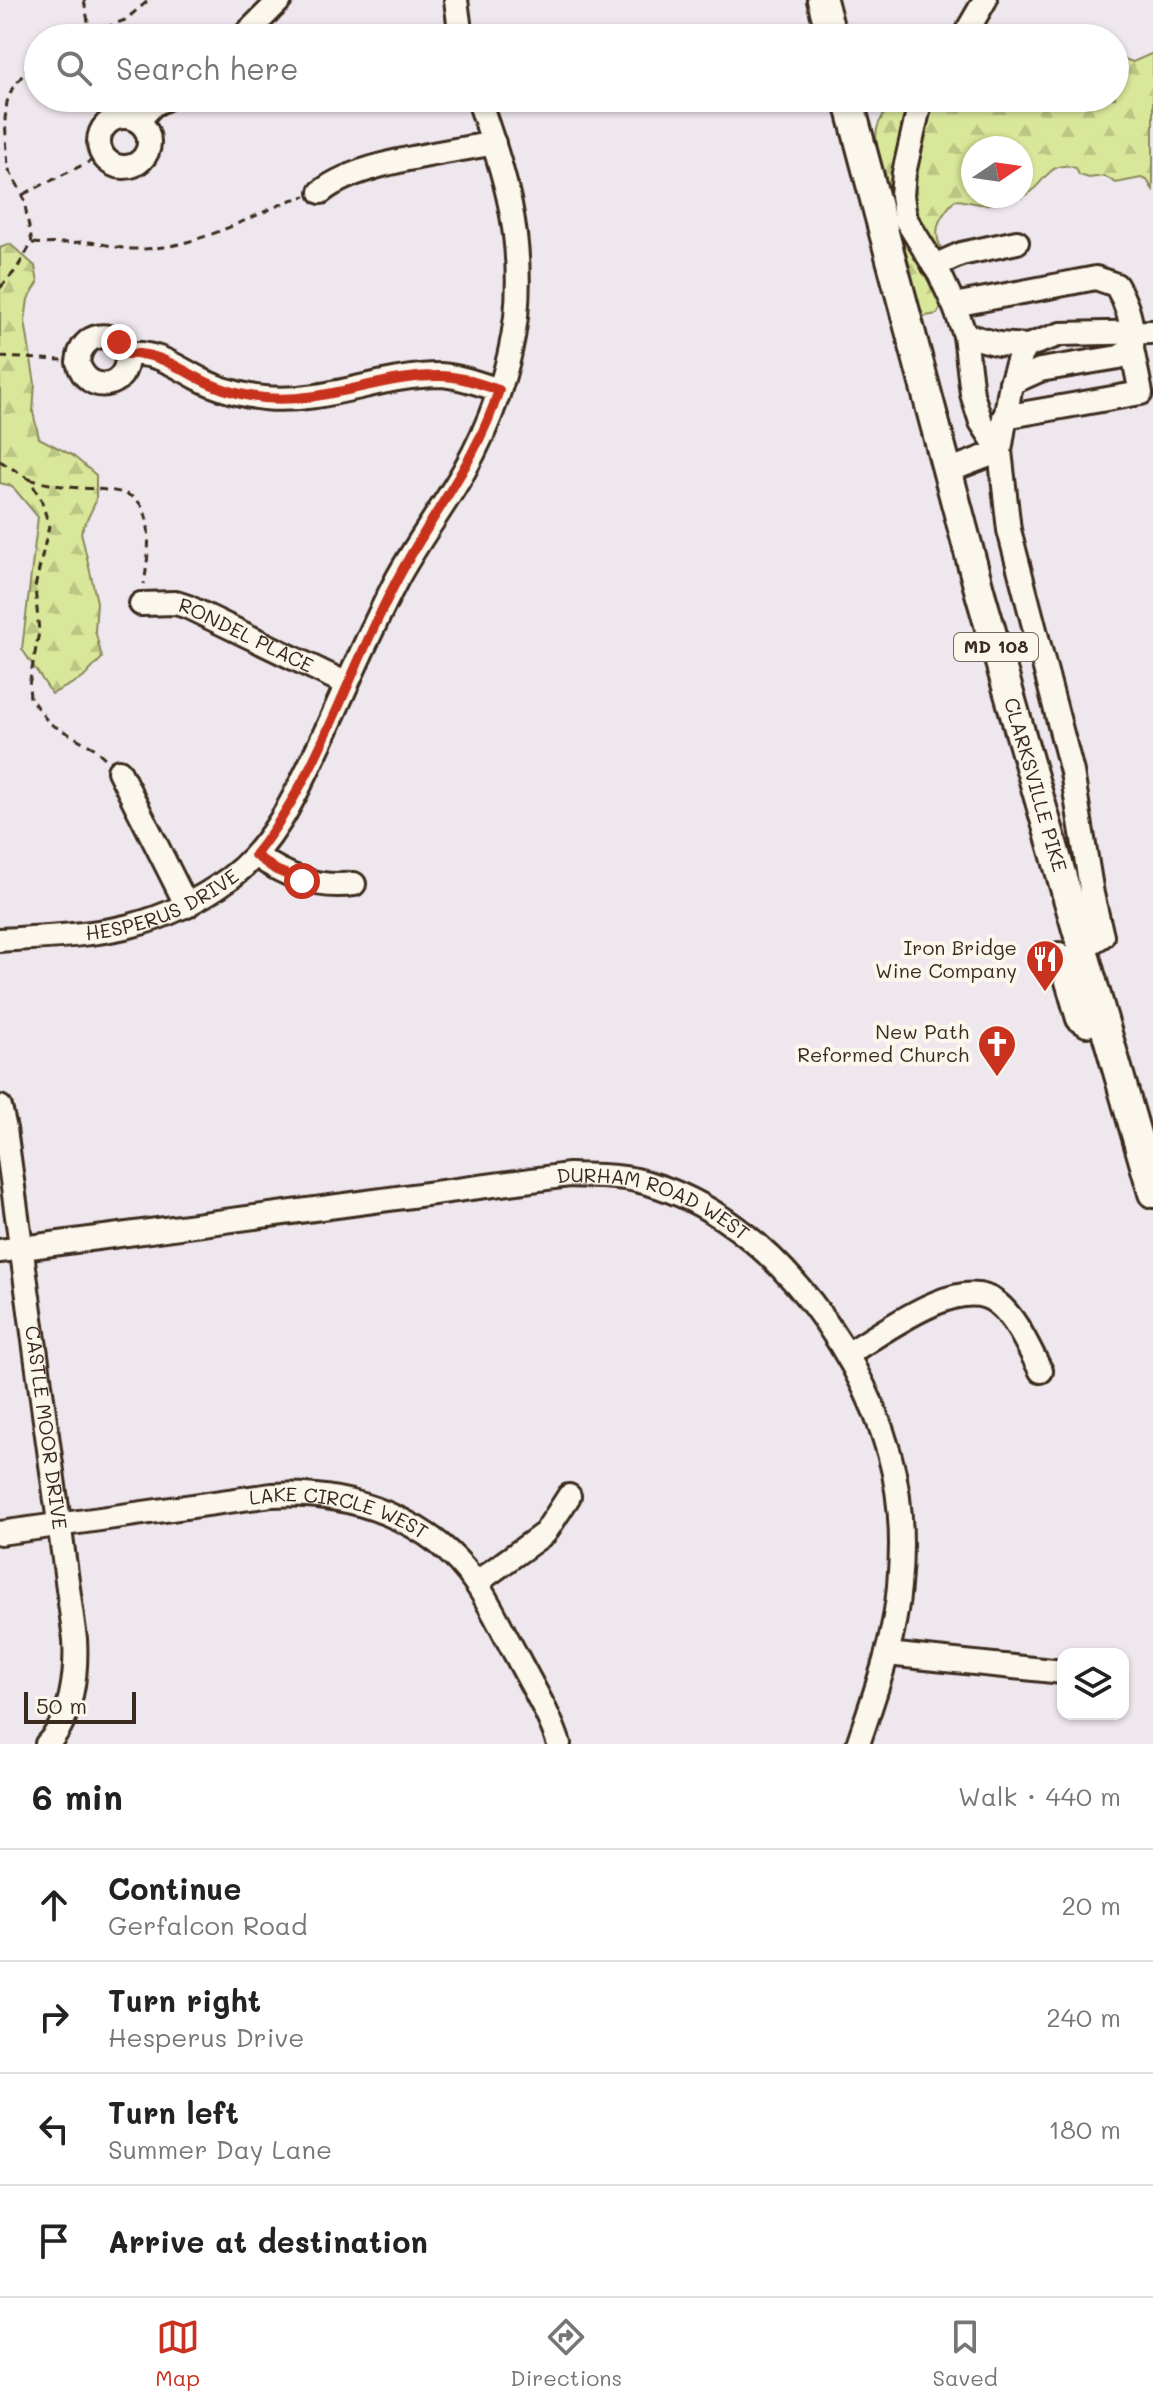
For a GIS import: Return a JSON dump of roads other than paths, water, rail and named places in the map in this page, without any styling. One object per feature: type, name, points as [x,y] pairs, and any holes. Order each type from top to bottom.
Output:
[{"type":"main road","points":[[822,0],[828,24]]},
{"type":"main road","name":"CLARKSVILLE PIKE","points":[[852,112],[1071,951],[1103,1020],[1153,1193]]},
{"type":"street","points":[[256,24],[280,0]]},
{"type":"street","points":[[456,0],[459,24]]},
{"type":"street","points":[[971,24],[985,0]]},
{"type":"street","points":[[138,121],[146,112]]},
{"type":"street","name":"HESPERUS DRIVE","points":[[0,940],[125,928],[164,917],[233,876],[275,831],[297,793],[397,578],[479,443],[499,390],[516,317],[517,254],[509,194],[483,112]]},
{"type":"street","points":[[918,112],[904,173],[902,195],[905,218],[954,305],[965,335],[972,394],[981,422],[1000,451]]},
{"type":"street","points":[[124,116],[138,121],[148,135],[149,146],[140,161],[123,167],[109,162],[99,145],[100,134],[106,125],[114,118],[124,116]]},
{"type":"street","points":[[321,192],[334,181],[360,171],[494,143]]},
{"type":"street","points":[[934,266],[961,254],[1017,242]]},
{"type":"street","points":[[954,305],[1096,278],[1116,285],[1125,300],[1139,338],[1141,393],[1004,417]]},
{"type":"street","points":[[965,335],[999,344],[1027,346],[1061,334],[1139,338]]},
{"type":"street","points":[[102,335],[119,342],[127,354],[123,374],[110,384],[98,385],[86,378],[78,362],[83,345],[102,335]]},
{"type":"street","points":[[1011,383],[1040,370],[1119,357],[1139,338]]},
{"type":"street","points":[[1027,346],[1011,383],[1000,451],[1009,530],[1072,772],[1102,936],[1071,951]]},
{"type":"street","points":[[127,354],[158,356],[203,381],[263,398],[315,397],[434,376],[463,379],[499,390]]},
{"type":"street","points":[[948,471],[1000,451]]},
{"type":"street","name":"RONDEL PLACE","points":[[141,604],[176,603],[188,607],[347,684]]},
{"type":"street","points":[[119,771],[187,906]]},
{"type":"street","points":[[255,855],[276,870],[302,881],[329,885],[354,884]]},
{"type":"street","name":"CASTLE MOOR DRIVE","points":[[0,1107],[10,1250],[59,1524],[76,1659],[59,1741]]},
{"type":"street","name":"DURHAM ROAD WEST","points":[[10,1250],[541,1177],[605,1176],[636,1180],[668,1190],[726,1219],[781,1269],[847,1354],[880,1425],[896,1487],[900,1537],[899,1585],[887,1654],[858,1744]]},
{"type":"street","points":[[847,1354],[945,1298],[979,1293],[996,1302],[1006,1312],[1041,1371]]},
{"type":"street","name":"LAKE CIRCLE WEST","points":[[0,1533],[303,1493],[331,1496],[388,1513],[415,1527],[459,1563],[476,1583],[539,1698],[559,1744]]},
{"type":"street","points":[[476,1583],[545,1533],[569,1496]]},
{"type":"street","points":[[887,1654],[1057,1671]]},
{"type":"place","name":"Iron Bridge Wine Company","points":[[1045,993]]},
{"type":"place","name":"New Path Reformed Church","points":[[997,1078]]}]
